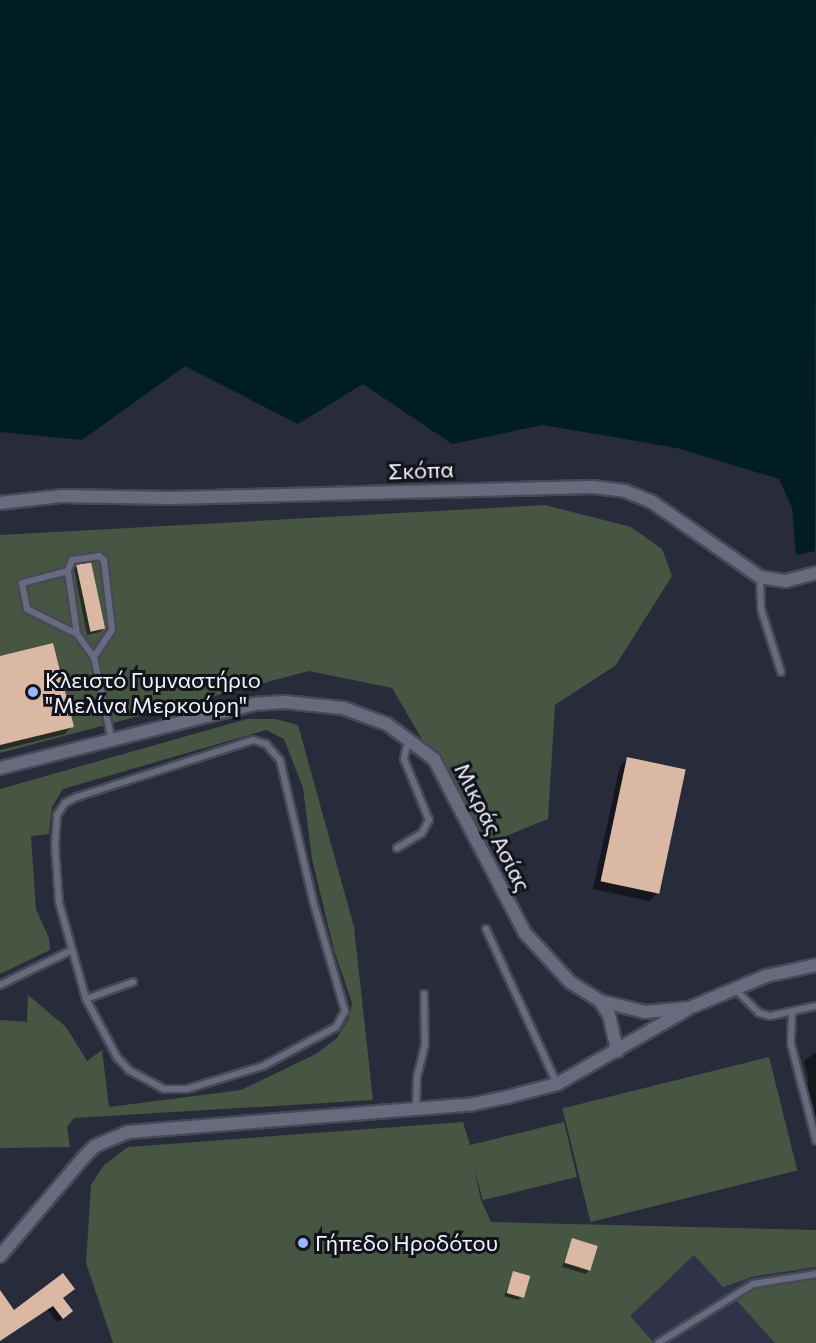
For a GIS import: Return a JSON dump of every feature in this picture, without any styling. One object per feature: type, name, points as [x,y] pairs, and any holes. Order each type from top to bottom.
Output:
[{"type":"street","name":"Σκόπα","points":[[0,503],[61,496],[172,498],[602,488],[652,502],[760,577],[786,581],[816,573]]},
{"type":"street","name":"Μικράς Ασίας","points":[[0,768],[111,737],[254,704],[284,702],[343,708],[409,737],[434,759],[444,774],[519,923],[537,950],[570,982],[600,1001],[645,1012],[689,1008],[733,988],[816,965]]},
{"type":"street","points":[[600,1001],[609,1015],[617,1052]]},
{"type":"street","points":[[0,1256],[95,1146],[128,1132],[474,1104],[557,1084],[617,1052],[689,1008]]},
{"type":"lane","points":[[77,634],[68,571],[72,560],[88,556],[104,560],[112,630],[94,657]]},
{"type":"lane","points":[[68,571],[22,583],[27,609],[77,634],[94,657],[111,737]]},
{"type":"lane","points":[[760,577],[763,616],[781,672]]},
{"type":"lane","points":[[397,848],[422,833],[429,820],[404,759],[409,737]]},
{"type":"lane","points":[[253,740],[275,750],[315,910],[344,997],[342,1019],[336,1027],[263,1066],[187,1089],[164,1089],[129,1070],[117,1057],[86,999],[70,951],[59,902],[55,855],[57,814],[65,803],[253,740]]},
{"type":"lane","points":[[486,929],[557,1084]]},
{"type":"lane","points":[[0,985],[70,951]]},
{"type":"lane","points":[[86,999],[132,982]]},
{"type":"lane","points":[[733,988],[759,1013],[777,1016],[816,1006]]},
{"type":"lane","points":[[416,1107],[417,1077],[425,1045],[424,993]]},
{"type":"lane","points":[[792,1012],[792,1044],[816,1141]]},
{"type":"lane","points":[[658,1343],[753,1284],[816,1274]]},
{"type":"shaded area","points":[[0,0],[816,0],[815,551],[796,555],[792,508],[779,479],[677,448],[543,425],[452,444],[363,384],[298,424],[185,366],[82,440],[0,432]]},
{"type":"shaded area","points":[[545,505],[631,527],[662,549],[672,576],[616,665],[555,705],[548,819],[484,845],[392,688],[309,671],[0,753],[0,535]]},
{"type":"shaded area","points":[[247,719],[275,719],[298,725],[354,927],[373,1100],[74,1118],[67,1127],[70,1147],[0,1148],[0,1020],[27,1022],[28,995],[66,1027],[87,1061],[102,1050],[109,1107],[241,1090],[316,1054],[337,1038],[349,1018],[352,1003],[334,950],[312,859],[303,788],[284,739],[266,730],[63,789],[52,807],[49,834],[31,836],[36,909],[49,938],[50,950],[0,974],[0,789]]},
{"type":"shaded area","points":[[769,1057],[797,1171],[591,1222],[562,1109]]},
{"type":"shaded area","name":"Γήπεδο Ηροδότου","points":[[463,1122],[470,1145],[564,1122],[577,1177],[483,1200],[474,1168],[481,1200],[491,1222],[816,1230],[816,1267],[755,1276],[723,1287],[694,1255],[630,1316],[654,1343],[113,1343],[86,1263],[91,1185],[104,1165],[128,1147]]},
{"type":"shaded area","points":[[525,1223],[816,1230],[816,1343],[490,1343]]},
{"type":"shaded area","points":[[816,1279],[816,1343],[775,1343],[736,1300],[751,1290]]},
{"type":"building","points":[[91,562],[105,629],[90,632],[76,565]]},
{"type":"building","name":"Κλειστό Γυμναστήριο \"Μελίνα Μερκούρη\"","points":[[53,643],[74,727],[0,745],[0,656]]},
{"type":"building","points":[[627,757],[686,769],[659,894],[601,881]]},
{"type":"building","points":[[572,1238],[598,1246],[590,1271],[564,1263]]},
{"type":"building","points":[[513,1271],[530,1276],[524,1298],[507,1293]]},
{"type":"building","points":[[63,1273],[75,1289],[63,1298],[73,1311],[63,1319],[53,1306],[0,1341],[0,1290],[14,1310]]},
{"type":"place","name":"Κλειστό Γυμναστήριο \"Μελίνα Μερκούρη\"","points":[[33,692]]},
{"type":"place","name":"Γήπεδο Ηροδότου","points":[[303,1243]]}]
